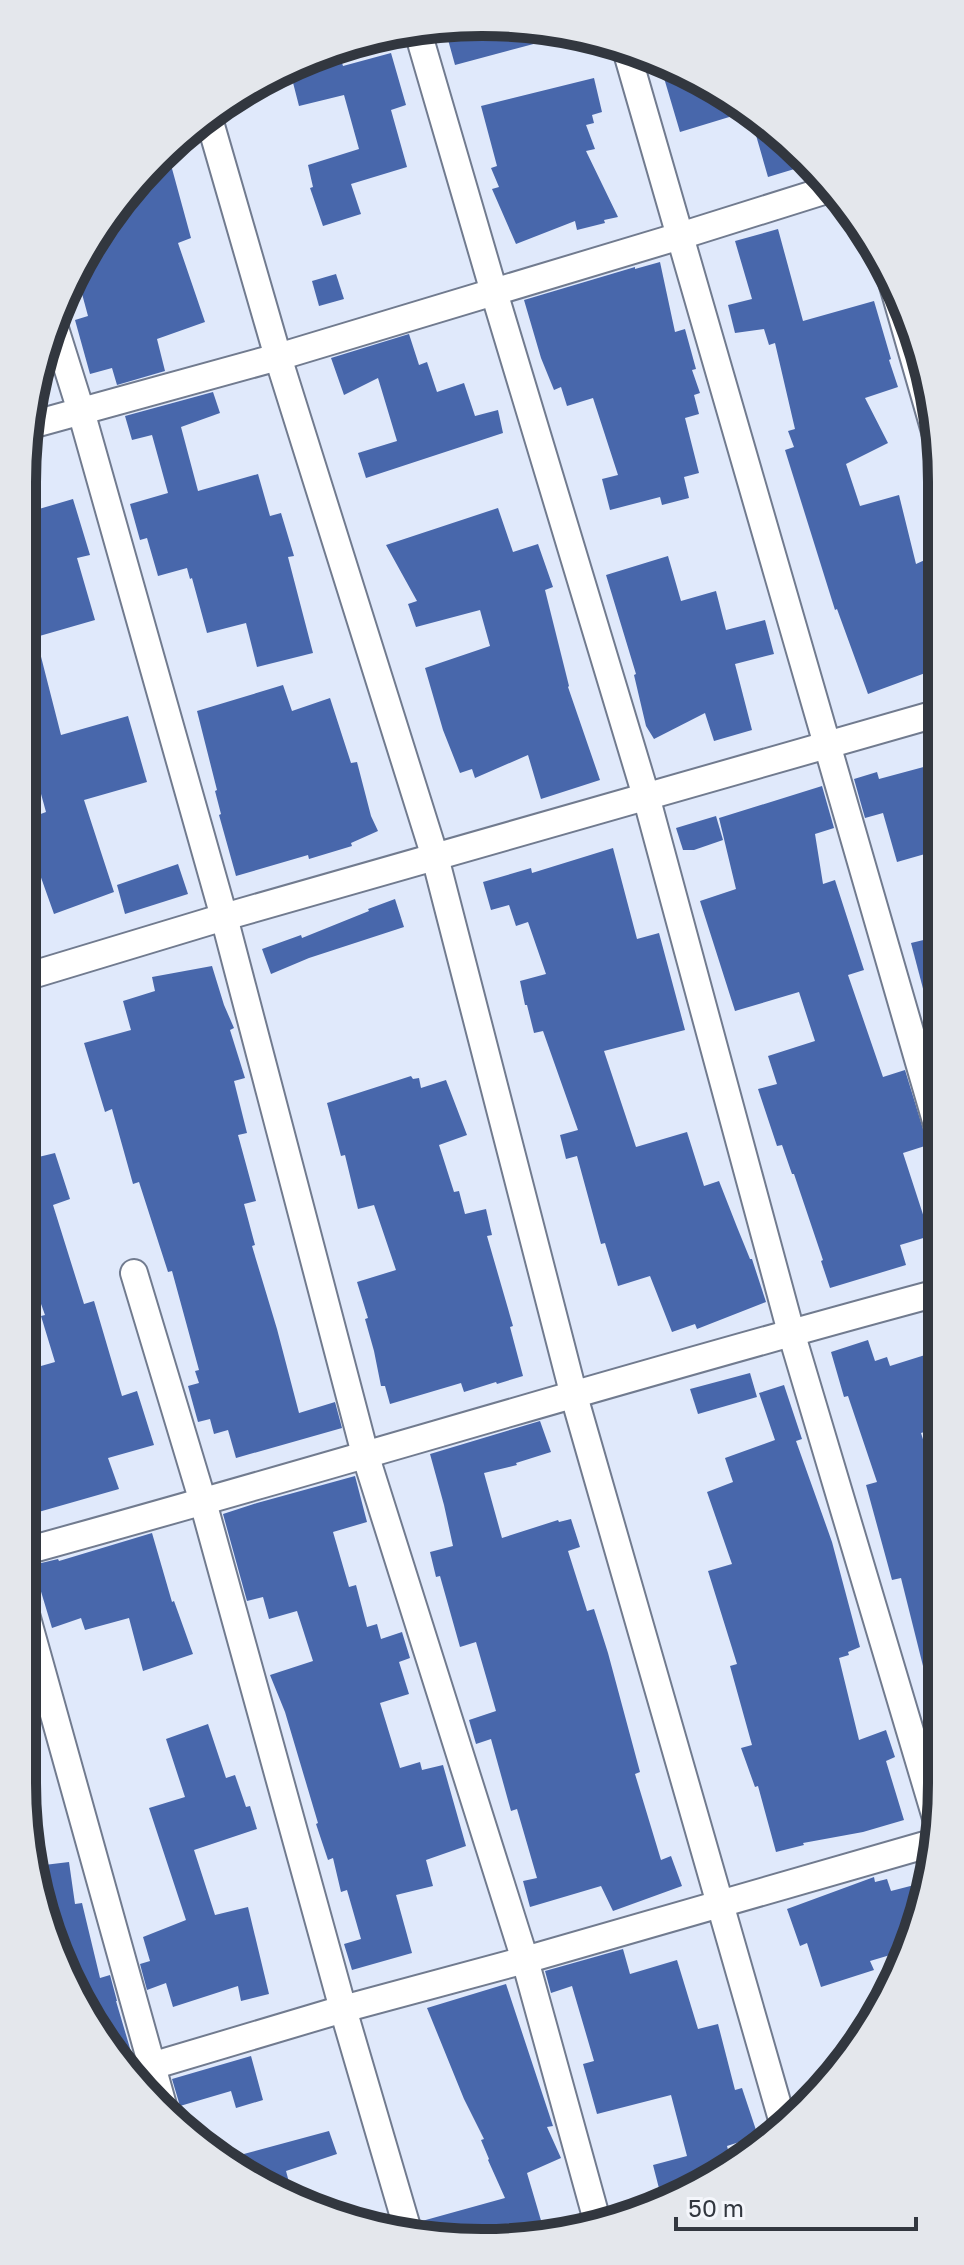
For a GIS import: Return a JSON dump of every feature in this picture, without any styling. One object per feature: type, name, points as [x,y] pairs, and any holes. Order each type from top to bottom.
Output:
[{"type":"street","points":[[421,41],[646,796],[791,1332],[928,1790]]},
{"type":"street","points":[[630,62],[928,1094]]},
{"type":"street","points":[[211,127],[278,357],[435,857],[574,1396],[780,2114]]},
{"type":"street","points":[[40,422],[278,357],[820,192]]},
{"type":"street","points":[[59,342],[224,917],[365,1454],[525,1960],[595,2214]]},
{"type":"street","points":[[36,974],[928,716]]},
{"type":"street","points":[[134,1273],[203,1502],[343,2009],[405,2222]]},
{"type":"street","points":[[36,1548],[928,1295]]},
{"type":"street","points":[[36,1656],[140,2069]]},
{"type":"street","points":[[140,2069],[923,1846]]},
{"type":"building","points":[[482,36],[545,41],[455,65],[447,38]]},
{"type":"building","points":[[391,53],[406,105],[391,110],[407,167],[351,184],[361,214],[323,226],[310,188],[313,187],[308,165],[359,149],[344,95],[299,106],[292,79],[341,59],[343,66]]},
{"type":"building","points":[[663,75],[736,115],[680,132]]},
{"type":"building","points":[[594,78],[602,112],[592,115],[594,123],[586,125],[595,149],[586,151],[618,217],[577,230],[575,221],[516,244],[492,189],[499,187],[491,168],[497,166],[481,106]]},
{"type":"building","points":[[754,128],[798,168],[768,177]]},
{"type":"building","points":[[171,164],[191,238],[178,243],[205,322],[157,339],[165,371],[117,385],[112,368],[90,374],[75,320],[88,316],[80,288],[96,259],[128,210]]},
{"type":"building","points":[[778,229],[803,321],[874,301],[898,387],[865,398],[888,443],[846,464],[860,506],[899,495],[916,564],[928,559],[928,672],[868,694],[835,610],[785,450],[794,447],[788,431],[795,429],[775,343],[769,345],[764,329],[735,333],[728,305],[752,299],[735,241]]},
{"type":"building","points":[[660,262],[675,332],[685,329],[696,369],[692,370],[700,393],[694,395],[699,414],[685,418],[699,473],[684,477],[689,498],[662,505],[660,497],[610,510],[602,479],[618,475],[593,398],[567,406],[561,387],[554,390],[524,300]]},
{"type":"building","points":[[336,274],[344,299],[319,306],[312,281]]},
{"type":"building","points":[[409,334],[419,365],[427,362],[437,392],[464,383],[475,416],[498,410],[503,433],[366,478],[358,453],[397,441],[378,378],[344,395],[331,358]]},
{"type":"building","points":[[213,392],[220,413],[181,427],[198,491],[258,474],[270,516],[281,513],[294,556],[288,557],[313,653],[257,667],[246,623],[207,633],[187,568],[158,576],[147,538],[140,540],[130,504],[168,493],[152,435],[132,440],[125,416]]},
{"type":"building","points":[[73,499],[90,555],[77,558],[95,620],[36,637],[36,510]]},
{"type":"building","points":[[498,508],[513,552],[538,544],[553,587],[545,590],[568,687],[600,780],[541,799],[528,755],[475,778],[472,769],[460,773],[443,730],[425,668],[490,646],[480,610],[416,627],[408,604],[417,601],[386,545]]},
{"type":"building","points":[[668,556],[681,601],[716,591],[726,630],[765,620],[774,654],[735,664],[752,730],[714,741],[705,713],[654,739],[646,726],[636,674],[606,575]]},
{"type":"building","points":[[36,637],[61,735],[128,716],[147,782],[84,800],[114,892],[54,914],[36,863],[36,822],[40,821],[38,815],[46,812],[36,776]]},
{"type":"building","points":[[283,685],[292,711],[330,698],[351,763],[357,762],[378,831],[351,843],[352,846],[236,876],[219,815],[217,790],[197,711]]},
{"type":"building","points":[[928,766],[928,853],[897,862],[883,813],[865,818],[854,779],[877,772],[879,779]]},
{"type":"building","points":[[822,786],[834,828],[815,834],[823,884],[835,880],[864,970],[848,975],[883,1077],[905,1070],[928,1145],[903,1153],[928,1230],[928,1237],[900,1245],[906,1265],[830,1288],[794,1174],[782,1145],[777,1146],[758,1089],[777,1084],[768,1056],[815,1041],[799,992],[735,1011],[700,901],[736,889],[719,818]]},
{"type":"building","points":[[716,816],[723,840],[694,850],[683,850],[676,828]]},
{"type":"building","points":[[613,848],[637,939],[659,933],[685,1030],[604,1051],[636,1147],[687,1132],[704,1186],[719,1181],[752,1259],[766,1302],[697,1329],[695,1324],[672,1332],[650,1276],[618,1286],[605,1243],[601,1244],[577,1156],[566,1159],[560,1135],[578,1130],[543,1031],[534,1033],[525,1005],[520,981],[546,974],[528,922],[516,926],[509,905],[491,910],[483,882],[531,868],[532,873]]},
{"type":"building","points":[[178,864],[188,894],[125,914],[117,885]]},
{"type":"building","points":[[395,899],[404,927],[309,958],[271,974],[262,949],[301,935],[302,938]]},
{"type":"building","points":[[928,939],[928,1008],[911,943]]},
{"type":"building","points":[[212,966],[234,1028],[230,1030],[245,1078],[234,1081],[247,1133],[238,1135],[256,1201],[244,1204],[255,1245],[252,1246],[299,1413],[335,1402],[342,1428],[236,1458],[228,1430],[214,1434],[210,1419],[198,1422],[188,1386],[199,1383],[195,1371],[199,1370],[172,1271],[168,1272],[139,1182],[133,1184],[112,1109],[105,1112],[84,1043],[131,1030],[123,1001],[155,991],[152,977]]},
{"type":"building","points":[[411,1076],[413,1079],[419,1078],[421,1088],[446,1080],[467,1135],[439,1145],[454,1192],[459,1191],[465,1214],[486,1209],[492,1235],[487,1236],[513,1326],[510,1327],[523,1376],[464,1392],[461,1383],[390,1404],[385,1386],[381,1386],[365,1319],[368,1318],[357,1282],[396,1270],[374,1205],[358,1209],[345,1155],[341,1156],[327,1103]]},
{"type":"building","points":[[55,1153],[70,1199],[53,1205],[84,1304],[94,1301],[122,1396],[137,1391],[154,1445],[108,1458],[119,1489],[36,1513],[36,1418],[41,1416],[36,1400],[36,1367],[55,1362],[36,1290],[36,1158]]},
{"type":"building","points":[[868,1340],[875,1361],[887,1357],[890,1366],[928,1354],[928,1431],[921,1433],[928,1455],[928,1686],[901,1578],[892,1580],[866,1485],[877,1482],[848,1396],[844,1397],[831,1352]]},
{"type":"building","points":[[750,1373],[757,1397],[698,1414],[690,1389]]},
{"type":"building","points":[[784,1385],[802,1439],[796,1441],[832,1542],[860,1647],[839,1658],[859,1740],[886,1730],[895,1757],[886,1761],[904,1820],[776,1852],[758,1786],[755,1787],[741,1748],[752,1745],[730,1666],[737,1664],[708,1571],[732,1564],[707,1492],[733,1482],[725,1458],[775,1440],[759,1393]]},
{"type":"building","points":[[540,1421],[551,1452],[484,1473],[502,1538],[558,1520],[571,1519],[580,1547],[568,1551],[587,1611],[594,1609],[608,1653],[640,1772],[635,1774],[661,1860],[671,1856],[682,1886],[613,1911],[601,1886],[530,1907],[523,1881],[537,1878],[517,1809],[511,1811],[491,1739],[476,1744],[469,1720],[496,1711],[476,1642],[460,1647],[430,1552],[453,1546],[430,1454]]},
{"type":"building","points":[[355,1476],[367,1522],[333,1532],[349,1587],[356,1585],[367,1627],[377,1624],[381,1639],[402,1632],[410,1658],[399,1662],[409,1694],[380,1703],[400,1768],[420,1762],[422,1770],[443,1765],[466,1846],[426,1860],[433,1886],[396,1895],[412,1953],[352,1970],[344,1944],[361,1939],[347,1890],[341,1892],[333,1858],[328,1860],[285,1712],[270,1675],[313,1661],[297,1611],[269,1619],[263,1597],[247,1601],[223,1514]]},
{"type":"building","points":[[152,1533],[172,1602],[193,1654],[143,1671],[129,1618],[85,1630],[81,1618],[52,1628],[36,1575],[36,1564],[59,1561]]},
{"type":"building","points":[[208,1724],[226,1778],[235,1775],[257,1829],[194,1850],[215,1915],[248,1907],[269,1994],[241,2001],[238,1986],[173,2007],[166,1983],[147,1990],[140,1964],[150,1961],[143,1937],[186,1920],[149,1808],[185,1797],[166,1739]]},
{"type":"building","points":[[69,1862],[75,1904],[82,1903],[100,1978],[110,1975],[132,2055],[129,2056],[111,2031],[82,1980],[60,1926],[44,1865]]},
{"type":"building","points":[[874,1877],[875,1882],[887,1879],[891,1891],[916,1885],[894,1954],[870,1961],[874,1970],[821,1987],[807,1943],[800,1946],[787,1909]]},
{"type":"building","points":[[623,1949],[630,1974],[677,1960],[698,2029],[718,2024],[735,2090],[742,2088],[757,2134],[727,2146],[729,2154],[660,2192],[653,2165],[687,2156],[671,2095],[597,2114],[583,2064],[594,2061],[572,1986],[551,1993],[545,1971]]},
{"type":"building","points":[[506,1984],[553,2126],[547,2127],[561,2158],[527,2173],[542,2225],[482,2229],[423,2225],[422,2221],[505,2198],[488,2160],[481,2140],[484,2139],[427,2008]]},
{"type":"building","points":[[251,2056],[263,2100],[236,2108],[231,2091],[180,2106],[172,2079]]},
{"type":"building","points":[[329,2131],[337,2154],[286,2171],[290,2185],[237,2156]]}]
